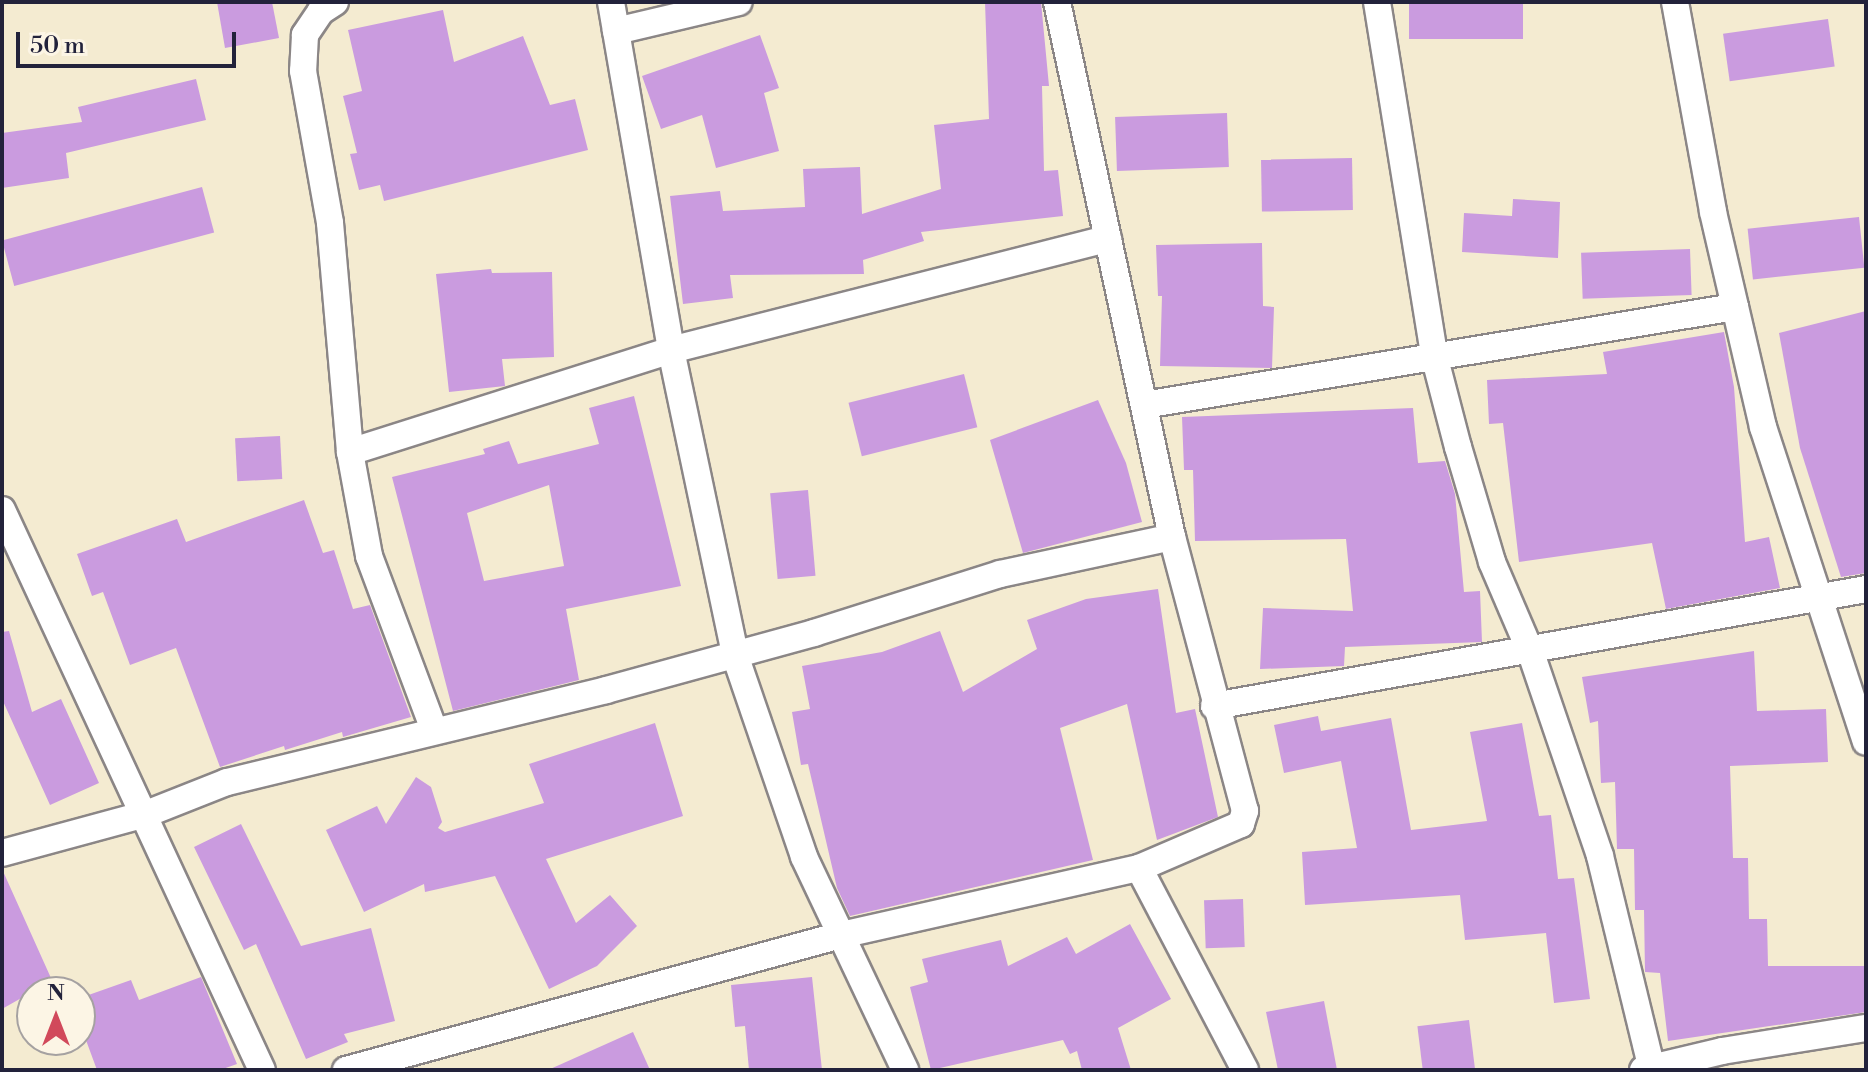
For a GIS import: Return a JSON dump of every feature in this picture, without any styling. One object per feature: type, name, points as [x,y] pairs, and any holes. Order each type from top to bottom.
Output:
[{"type":"street","points":[[335,2],[321,11],[305,35],[303,71],[330,223],[350,452],[369,556],[434,730]]},
{"type":"street","points":[[611,2],[671,350],[735,655],[804,857],[905,1070]]},
{"type":"street","points":[[616,31],[739,2]]},
{"type":"street","points":[[346,1070],[841,935],[1139,868],[1241,824],[1245,811],[1214,706],[1172,537],[1057,2]]},
{"type":"street","points":[[1377,2],[1435,359],[1492,562],[1531,653],[1600,856],[1649,1069],[1722,1051],[1866,1028]]},
{"type":"street","points":[[1675,2],[1735,307],[1763,427],[1822,597],[1866,742]]},
{"type":"street","points":[[350,452],[671,350],[1108,239]]},
{"type":"street","points":[[1144,405],[1735,307]]},
{"type":"street","points":[[2,510],[9,543],[146,814],[262,1070]]},
{"type":"street","points":[[2,853],[146,814],[227,782],[735,655],[1000,574],[1172,537]]},
{"type":"street","points":[[1214,706],[1382,672],[1531,653],[1866,589]]},
{"type":"street","points":[[1139,868],[1245,1070]]},
{"type":"building","points":[[217,2],[272,2],[279,38],[225,48]]},
{"type":"building","points":[[985,2],[1041,2],[1049,86],[1042,86],[1044,171],[1058,170],[1063,216],[921,232],[924,241],[863,260],[864,274],[730,275],[733,298],[683,304],[670,196],[720,191],[723,211],[805,207],[803,169],[860,167],[862,214],[941,189],[934,125],[989,119]]},
{"type":"building","points":[[1409,2],[1523,2],[1523,39],[1409,39]]},
{"type":"building","points":[[443,10],[454,62],[523,36],[550,105],[575,99],[588,150],[384,201],[380,185],[359,190],[350,154],[357,153],[343,96],[362,91],[348,30]]},
{"type":"building","points":[[1828,19],[1835,67],[1730,81],[1723,34]]},
{"type":"building","points":[[760,35],[779,88],[764,93],[779,151],[716,168],[702,115],[661,129],[642,76]]},
{"type":"building","points":[[196,79],[206,120],[66,153],[69,178],[2,188],[2,133],[82,122],[78,107]]},
{"type":"building","points":[[1227,113],[1229,167],[1117,171],[1115,117]]},
{"type":"building","points":[[1352,158],[1353,210],[1262,212],[1261,160]]},
{"type":"building","points":[[202,187],[214,232],[14,286],[2,241]]},
{"type":"building","points":[[1513,199],[1560,202],[1558,258],[1462,252],[1464,213],[1512,216]]},
{"type":"building","points":[[1859,217],[1864,268],[1753,279],[1748,229]]},
{"type":"building","points":[[1262,243],[1263,306],[1274,307],[1272,368],[1160,366],[1162,296],[1158,296],[1156,245]]},
{"type":"building","points":[[1690,249],[1692,295],[1583,299],[1581,253]]},
{"type":"building","points":[[491,269],[492,273],[552,272],[554,357],[502,359],[505,386],[449,392],[436,274]]},
{"type":"building","points":[[1866,311],[1866,573],[1841,577],[1800,448],[1779,333]]},
{"type":"building","points":[[1724,332],[1734,387],[1745,542],[1769,537],[1780,588],[1666,609],[1652,543],[1519,562],[1503,423],[1489,424],[1487,380],[1607,374],[1603,352]]},
{"type":"building","points":[[964,374],[977,427],[862,456],[849,403]]},
{"type":"building","points":[[634,396],[681,586],[566,609],[579,680],[453,711],[392,477],[485,454],[483,449],[509,441],[518,464],[599,444],[589,408]],"holes":[[[549,485],[564,566],[484,581],[467,513]]]},
{"type":"building","points":[[1098,400],[1126,463],[1142,522],[1023,553],[990,440]]},
{"type":"building","points":[[1413,408],[1418,463],[1445,461],[1455,494],[1464,592],[1480,591],[1482,642],[1345,647],[1344,666],[1260,669],[1263,608],[1353,611],[1346,539],[1195,541],[1193,470],[1184,470],[1182,417]]},
{"type":"building","points":[[280,436],[282,479],[237,481],[235,438]]},
{"type":"building","points":[[808,490],[815,576],[778,579],[770,493]]},
{"type":"building","points":[[304,500],[323,553],[334,550],[353,609],[370,605],[411,717],[343,737],[342,732],[285,750],[284,746],[220,767],[176,648],[130,665],[103,592],[92,596],[77,554],[177,519],[186,542]]},
{"type":"building","points":[[1158,589],[1176,713],[1195,709],[1218,817],[1157,840],[1127,704],[1060,728],[1093,860],[850,916],[837,888],[808,764],[801,765],[792,712],[810,709],[802,666],[882,652],[940,631],[963,692],[1037,649],[1027,620],[1086,599]]},
{"type":"building","points":[[9,631],[32,712],[61,699],[99,783],[50,805],[2,699],[2,632]]},
{"type":"building","points":[[1754,651],[1757,711],[1826,709],[1828,762],[1730,766],[1733,858],[1748,858],[1749,919],[1767,919],[1768,966],[1866,966],[1866,1012],[1668,1041],[1660,973],[1645,972],[1644,910],[1635,910],[1634,849],[1617,849],[1615,782],[1601,783],[1598,721],[1590,723],[1582,677]]},
{"type":"building","points":[[1318,716],[1321,731],[1391,718],[1411,830],[1487,821],[1470,732],[1522,723],[1539,816],[1551,815],[1558,879],[1574,878],[1590,999],[1554,1003],[1546,933],[1465,940],[1460,895],[1305,905],[1302,852],[1357,848],[1341,761],[1284,773],[1274,725]]},
{"type":"building","points":[[655,723],[683,816],[546,859],[576,923],[610,895],[637,926],[597,966],[549,989],[495,876],[425,892],[424,884],[364,912],[326,830],[377,806],[386,824],[416,777],[431,787],[442,822],[438,828],[445,832],[544,803],[529,764]]},
{"type":"building","points":[[241,824],[301,946],[371,928],[395,1021],[344,1034],[348,1042],[306,1059],[256,944],[244,950],[194,847]]},
{"type":"building","points":[[2,869],[50,976],[16,976],[16,1001],[2,1009]]},
{"type":"building","points":[[1243,899],[1245,947],[1206,948],[1204,900]]},
{"type":"building","points":[[1130,924],[1171,999],[1118,1028],[1131,1070],[1082,1070],[1077,1051],[1070,1054],[1063,1040],[931,1070],[910,987],[928,982],[922,959],[1001,940],[1008,966],[1067,937],[1076,954]]},
{"type":"building","points":[[201,977],[237,1064],[220,1070],[97,1070],[92,1056],[96,1056],[96,992],[131,980],[139,1000]]},
{"type":"building","points":[[812,977],[822,1070],[749,1070],[745,1026],[735,1027],[731,985]]},
{"type":"building","points":[[1324,1001],[1337,1070],[1278,1070],[1266,1012]]},
{"type":"building","points":[[1469,1020],[1475,1070],[1423,1070],[1417,1026]]},
{"type":"building","points":[[633,1032],[650,1070],[548,1070]]}]
